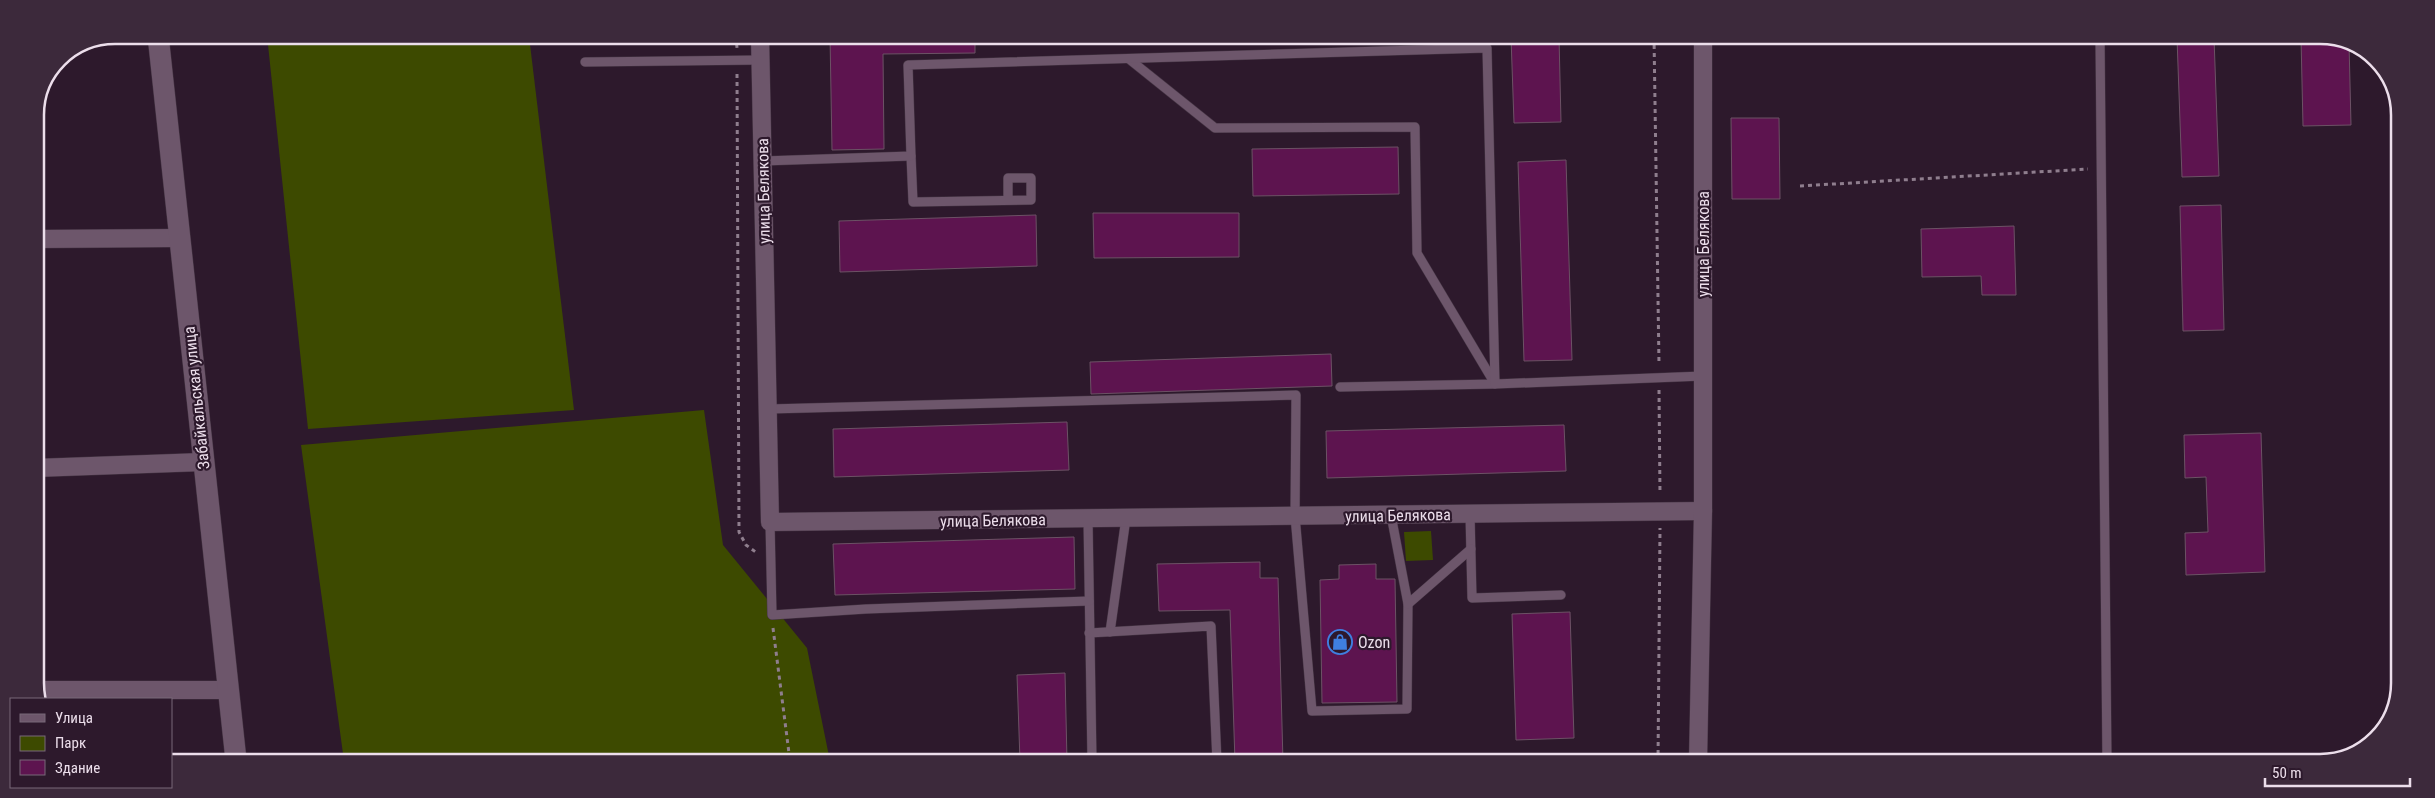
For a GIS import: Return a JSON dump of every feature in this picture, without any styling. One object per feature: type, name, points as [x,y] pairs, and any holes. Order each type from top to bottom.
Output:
[{"type":"street","name":"Забайкальская улица","points":[[159,44],[178,238],[235,754]]},
{"type":"street","name":"улица Белякова","points":[[760,44],[770,522],[1703,511]]},
{"type":"street","name":"улица Белякова","points":[[1698,754],[1703,511],[1703,44]]},
{"type":"street","points":[[44,239],[178,238]]},
{"type":"street","points":[[44,468],[203,462]]},
{"type":"street","points":[[44,690],[229,690]]},
{"type":"lane","points":[[2100,44],[2106,754]]},
{"type":"lane","points":[[1008,200],[913,202],[908,65],[1487,48],[1495,384]]},
{"type":"lane","points":[[1129,59],[1215,128],[1415,127],[1417,254],[1495,384]]},
{"type":"lane","points":[[585,62],[737,62],[761,60]]},
{"type":"lane","points":[[762,161],[911,156]]},
{"type":"lane","points":[[1340,387],[1495,384],[1703,376]]},
{"type":"lane","points":[[769,410],[1296,395],[1295,516],[1312,711],[1407,709],[1408,604],[1391,515]]},
{"type":"lane","points":[[1470,514],[1472,598],[1560,595]]},
{"type":"lane","points":[[1110,632],[1126,518]]},
{"type":"lane","points":[[1088,519],[1092,754]]},
{"type":"lane","points":[[770,522],[772,615],[866,609],[1089,601]]},
{"type":"lane","points":[[1408,604],[1471,549]]},
{"type":"lane","points":[[1089,633],[1211,626],[1217,754]]},
{"type":"path","points":[[736,44],[739,532],[746,545],[771,564]]},
{"type":"path","points":[[1654,44],[1658,366]]},
{"type":"path","points":[[1800,186],[2101,168]]},
{"type":"path","points":[[1658,754],[1659,385]]},
{"type":"path","points":[[772,615],[789,754]]},
{"type":"green space","points":[[268,44],[530,44],[574,410],[308,429]]},
{"type":"green space","points":[[704,410],[723,545],[807,648],[829,754],[343,754],[301,445]]},
{"type":"green space","points":[[1431,531],[1433,560],[1406,561],[1404,532]]},
{"type":"building","points":[[830,44],[975,44],[975,53],[883,54],[884,149],[832,150]]},
{"type":"building","points":[[1511,44],[1559,44],[1561,122],[1514,123]]},
{"type":"building","points":[[2177,44],[2214,44],[2219,176],[2182,177]]},
{"type":"building","points":[[2301,44],[2329,44],[2349,50],[2351,125],[2303,126]]},
{"type":"building","points":[[1731,118],[1779,118],[1780,199],[1732,199]]},
{"type":"building","points":[[1398,147],[1399,194],[1253,196],[1252,149]]},
{"type":"building","points":[[1566,160],[1572,360],[1524,361],[1518,162]]},
{"type":"building","points":[[2221,205],[2224,330],[2183,331],[2180,206]]},
{"type":"building","points":[[1093,213],[1239,213],[1239,257],[1094,258]]},
{"type":"building","points":[[1036,215],[1037,266],[840,272],[839,221]]},
{"type":"building","points":[[2014,226],[2016,295],[1982,295],[1981,276],[1922,277],[1921,229]]},
{"type":"building","points":[[1331,354],[1332,386],[1091,394],[1090,362]]},
{"type":"building","points":[[1067,422],[1069,470],[834,477],[833,429]]},
{"type":"building","points":[[1564,425],[1566,471],[1327,478],[1326,431]]},
{"type":"building","points":[[2261,433],[2265,572],[2186,575],[2185,533],[2208,532],[2206,477],[2185,478],[2184,435]]},
{"type":"building","points":[[1074,537],[1075,589],[835,595],[833,544]]},
{"type":"building","points":[[1260,562],[1260,578],[1278,578],[1283,754],[1235,754],[1230,610],[1159,611],[1157,564]]},
{"type":"building","points":[[1376,564],[1376,579],[1395,579],[1397,702],[1322,703],[1320,580],[1339,579],[1339,565]]},
{"type":"building","points":[[1570,612],[1574,738],[1516,740],[1512,614]]},
{"type":"building","points":[[1065,673],[1067,754],[1020,754],[1017,675]]},
{"type":"place","name":"Ozon","points":[[1340,642]]}]
